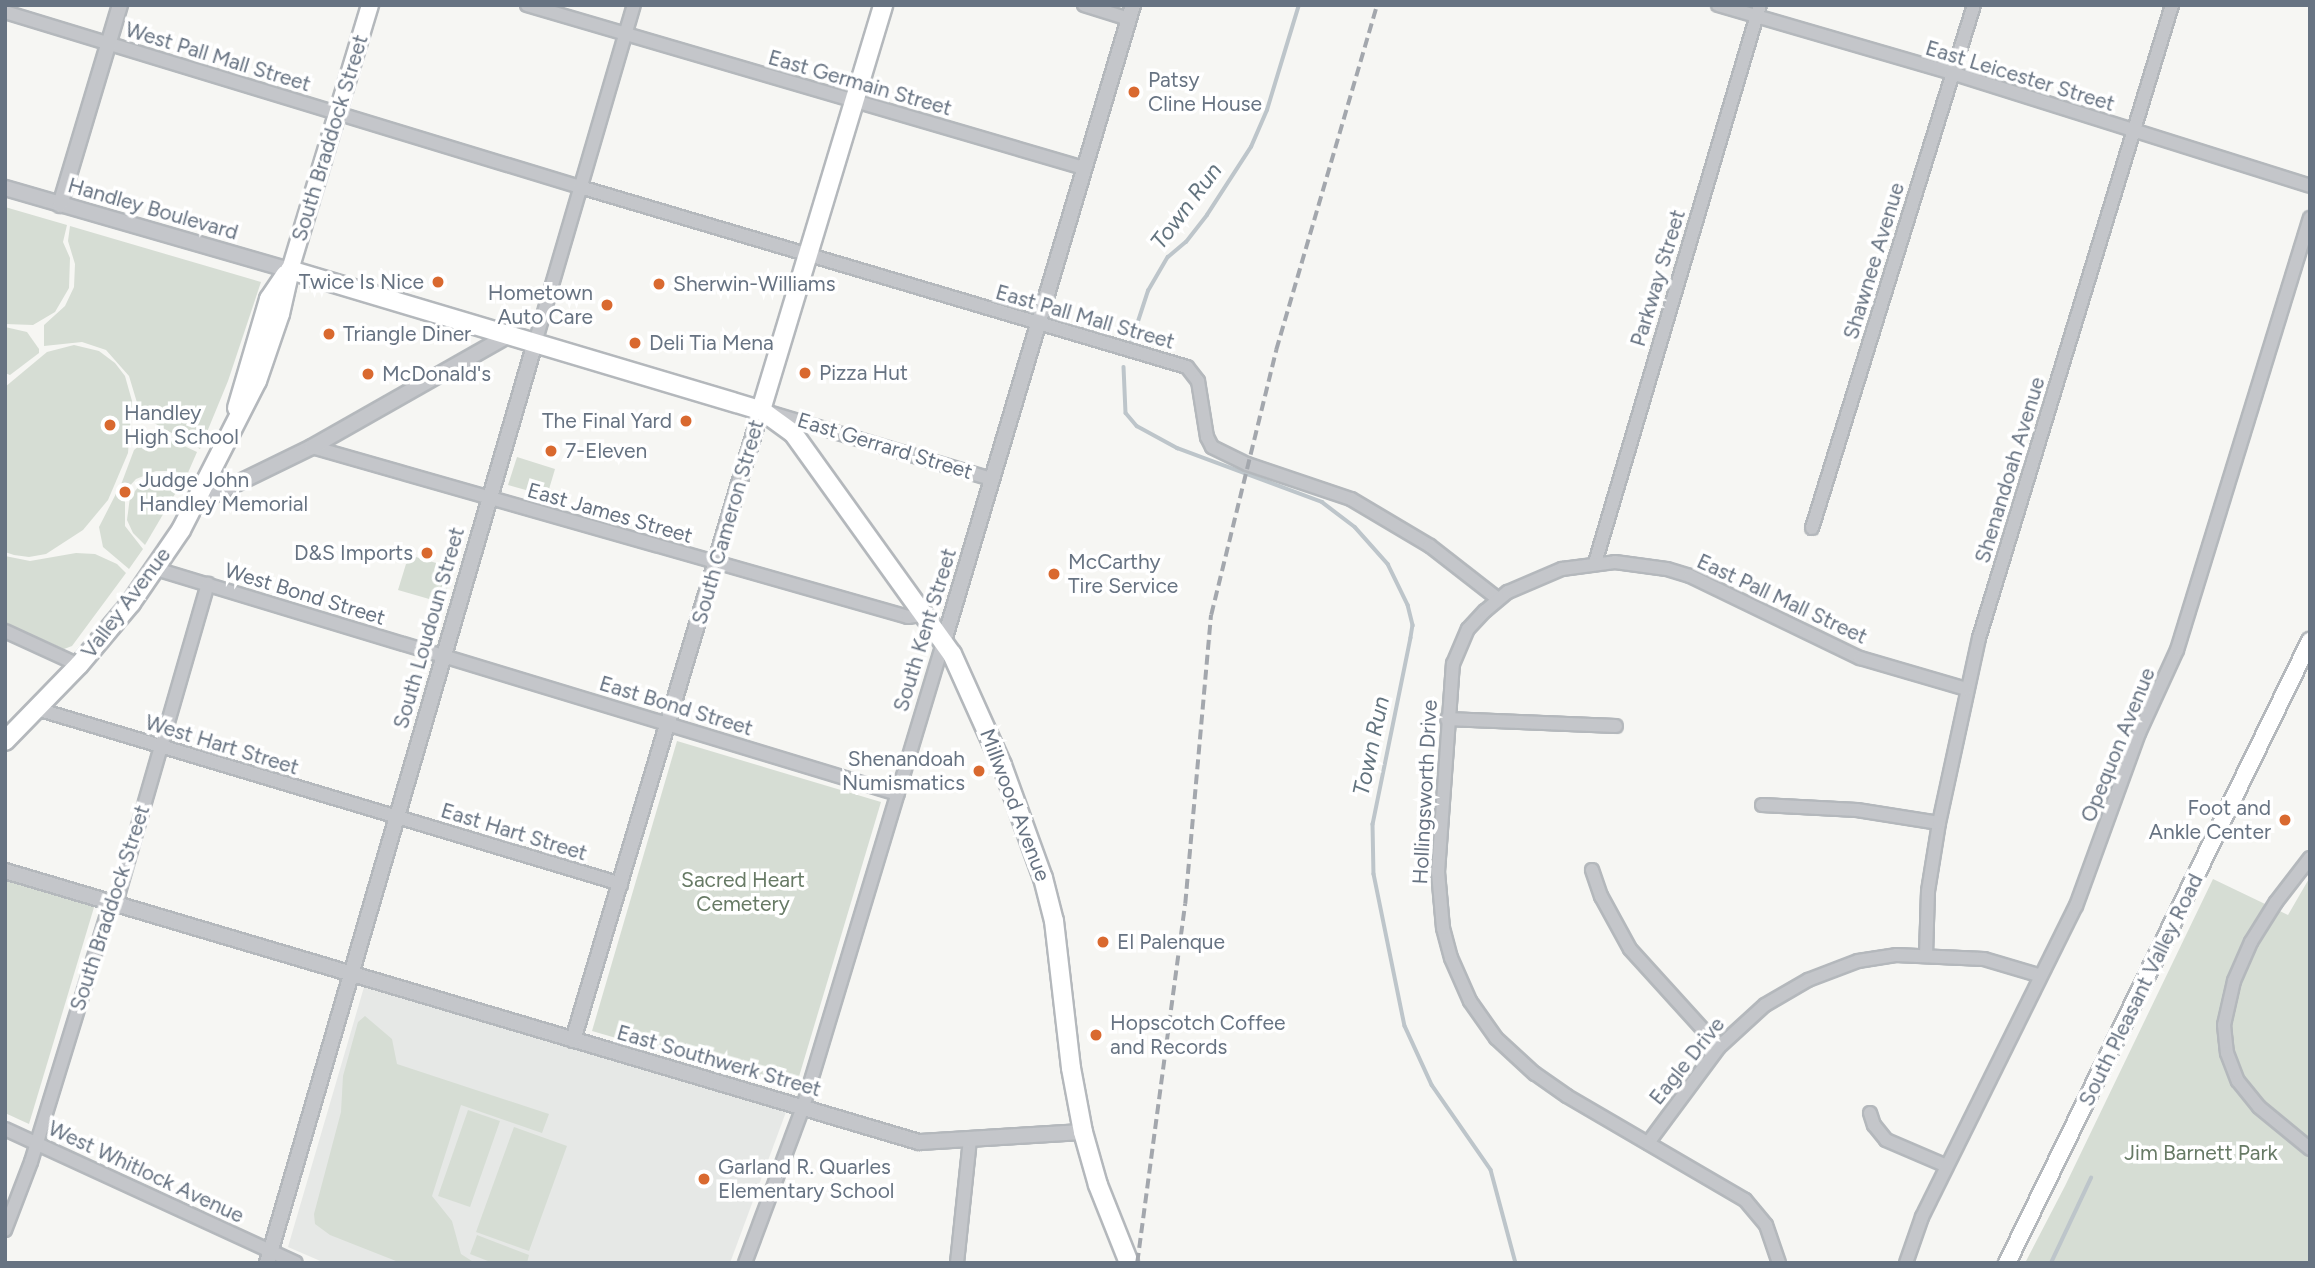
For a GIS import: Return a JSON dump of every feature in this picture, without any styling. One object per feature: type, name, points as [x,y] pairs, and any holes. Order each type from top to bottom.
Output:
[{"type":"main road","name":"South Braddock Street","points":[[195,505],[233,431],[265,359],[370,5]]},
{"type":"main road","name":"South Cameron Street","points":[[761,410],[883,5]]},
{"type":"main road","name":"East Gerrard Street","points":[[290,270],[761,410]]},
{"type":"main road","name":"Millwood Avenue","points":[[761,410],[793,433],[952,654],[1002,765],[1043,878],[1059,945],[1071,1068],[1083,1132],[1098,1185],[1129,1263]]},
{"type":"main road","name":"Valley Avenue","points":[[5,741],[79,665],[156,569],[195,505]]},
{"type":"main road","name":"South Pleasant Valley Road","points":[[2007,1263],[2310,641]]},
{"type":"street","points":[[60,205],[120,5]]},
{"type":"street","name":"East Germain Street","points":[[527,5],[1084,169]]},
{"type":"street","name":"South Loudoun Street","points":[[269,1256],[634,5]]},
{"type":"street","points":[[1084,5],[1131,12]]},
{"type":"street","name":"East Leicester Street","points":[[1718,5],[1758,11],[2310,186]]},
{"type":"street","name":"Shawnee Avenue","points":[[1812,528],[1974,5]]},
{"type":"street","name":"Shenandoah Avenue","points":[[1926,955],[1928,891],[1966,689],[1991,596],[2172,5]]},
{"type":"street","name":"Parkway Street","points":[[1595,563],[1758,11]]},
{"type":"street","name":"West Pall Mall Street","points":[[5,12],[580,187]]},
{"type":"street","name":"South Kent Street","points":[[746,1263],[803,1108],[1040,324],[1131,12]]},
{"type":"street","name":"East Pall Mall Street","points":[[580,187],[1187,367],[1198,381],[1207,437],[1213,447],[1247,464],[1351,499],[1430,546],[1498,599],[1539,577],[1595,563],[1643,565],[1690,576],[1860,658],[1966,689]]},
{"type":"street","name":"Handley Boulevard","points":[[5,188],[290,270]]},
{"type":"street","name":"Opequon Avenue","points":[[1906,1263],[1922,1217],[2076,906],[2135,744],[2177,650],[2310,218]]},
{"type":"street","points":[[195,505],[312,447],[509,335]]},
{"type":"street","name":"East Gerrard Street","points":[[761,410],[992,479]]},
{"type":"street","name":"South Cameron Street","points":[[573,1040],[761,410]]},
{"type":"street","name":"East James Street","points":[[312,447],[908,617],[922,615]]},
{"type":"street","name":"West Bond Street","points":[[156,569],[443,655]]},
{"type":"street","name":"South Braddock Street","points":[[5,1230],[37,1143],[111,902],[119,892],[208,584]]},
{"type":"street","name":"Hollingsworth Drive","points":[[1498,599],[1474,622],[1460,646],[1451,676],[1438,882],[1443,928],[1460,980],[1485,1024],[1514,1056],[1567,1096],[1745,1200],[1766,1226],[1779,1263]]},
{"type":"street","points":[[5,631],[79,665]]},
{"type":"street","name":"East Bond Street","points":[[443,655],[898,794]]},
{"type":"street","name":"West Hart Street","points":[[37,709],[396,817]]},
{"type":"street","points":[[1447,719],[1616,726]]},
{"type":"street","points":[[1762,806],[1857,810],[1939,822]]},
{"type":"street","name":"East Hart Street","points":[[396,817],[621,884]]},
{"type":"street","points":[[2310,858],[2276,902],[2251,942],[2234,981],[2224,1025],[2227,1053],[2238,1081],[2259,1107],[2310,1149]]},
{"type":"street","points":[[1592,870],[1601,896],[1630,949],[1719,1047]]},
{"type":"street","name":"East Southwerk Street","points":[[5,871],[919,1142],[1083,1132]]},
{"type":"street","name":"Eagle Drive","points":[[1648,1143],[1719,1047],[1765,1005],[1808,980],[1858,961],[1926,955],[1984,959],[2041,976]]},
{"type":"street","points":[[1870,1112],[1874,1125],[1886,1140],[1947,1166]]},
{"type":"street","name":"West Whitlock Avenue","points":[[5,1129],[269,1256],[296,1263]]},
{"type":"street","points":[[957,1263],[970,1140]]},
{"type":"shaded area","points":[[364,987],[786,1112],[730,1263],[325,1263],[288,1247]]},
{"type":"green space","points":[[5,207],[67,225],[63,242],[70,258],[69,288],[55,312],[33,325],[5,324]]},
{"type":"green space","points":[[70,226],[261,282],[228,381],[200,449],[147,419],[138,406],[129,376],[106,350],[82,342],[44,346],[44,325],[65,306],[74,287],[75,264],[68,241]]},
{"type":"green space","points":[[5,327],[27,332],[39,349],[39,353],[10,375],[5,373]]},
{"type":"green space","points":[[74,345],[99,351],[115,363],[125,376],[132,401],[128,453],[108,500],[83,530],[46,554],[29,557],[14,555],[5,552],[5,387],[47,352]]},
{"type":"green space","points":[[163,436],[197,452],[187,475],[174,471],[156,471],[136,479],[125,491],[125,526],[143,549],[129,569],[103,547],[99,527],[122,482],[134,450],[145,441]]},
{"type":"green space","points":[[517,457],[555,469],[547,496],[508,485]]},
{"type":"green space","points":[[171,473],[185,477],[145,545],[133,533],[127,520],[130,497],[146,478]]},
{"type":"green space","points":[[76,553],[95,554],[117,564],[126,573],[72,646],[64,649],[5,623],[5,556],[30,561]]},
{"type":"green space","points":[[416,557],[453,568],[443,603],[398,590],[406,564]]},
{"type":"green space","name":"Sacred Heart Cemetery","points":[[677,741],[881,802],[795,1090],[592,1031]]},
{"type":"green space","name":"Jim Barnett Park","points":[[2310,877],[2310,1263],[2025,1263],[2213,879],[2288,915]]},
{"type":"green space","points":[[5,878],[95,904],[29,1124],[5,1113]]},
{"type":"green space","points":[[365,1016],[392,1039],[397,1064],[549,1114],[542,1133],[461,1105],[432,1196],[452,1221],[461,1254],[475,1263],[401,1263],[330,1235],[315,1224],[314,1214],[341,1112],[343,1076],[358,1022]]},
{"type":"green space","points":[[468,1110],[500,1121],[470,1207],[438,1196]]},
{"type":"green space","points":[[514,1127],[567,1146],[529,1251],[476,1232]]},
{"type":"green space","points":[[477,1235],[529,1255],[527,1263],[493,1263],[470,1254]]},
{"type":"waterway","name":"Town Run","points":[[1130,346],[1148,291],[1168,257],[1186,242],[1207,215],[1251,147],[1267,110],[1299,5]]},
{"type":"waterway","name":"Town Run","points":[[1124,367],[1126,413],[1137,426],[1177,448],[1322,502],[1355,527],[1388,564],[1408,605],[1413,625],[1373,824],[1374,874],[1405,1026],[1432,1085],[1491,1170],[1516,1263]]},
{"type":"waterway","points":[[2051,1263],[2091,1178]]},
{"type":"railway","points":[[1137,1263],[1185,904],[1211,615],[1276,350],[1377,5]]},
{"type":"place","name":"Patsy Cline House","points":[[1134,92]]},
{"type":"place","name":"Twice Is Nice","points":[[438,282]]},
{"type":"place","name":"Sherwin-Williams","points":[[659,284]]},
{"type":"place","name":"Hometown Auto Care","points":[[607,305]]},
{"type":"place","name":"Triangle Diner","points":[[329,334]]},
{"type":"place","name":"Deli Tia Mena","points":[[635,343]]},
{"type":"place","name":"Pizza Hut","points":[[805,373]]},
{"type":"place","name":"McDonald's","points":[[368,374]]},
{"type":"place","name":"The Final Yard","points":[[686,421]]},
{"type":"place","name":"Handley High School","points":[[110,425]]},
{"type":"place","name":"7-Eleven","points":[[551,451]]},
{"type":"place","name":"Judge John Handley Memorial","points":[[125,492]]},
{"type":"place","name":"D&S Imports","points":[[427,553]]},
{"type":"place","name":"McCarthy Tire Service","points":[[1054,574]]},
{"type":"place","name":"Shenandoah Numismatics","points":[[979,771]]},
{"type":"place","name":"Foot and Ankle Center","points":[[2285,820]]},
{"type":"place","name":"El Palenque","points":[[1103,942]]},
{"type":"place","name":"Hopscotch Coffee and Records","points":[[1096,1035]]},
{"type":"place","name":"Garland R. Quarles Elementary School","points":[[704,1179]]}]
